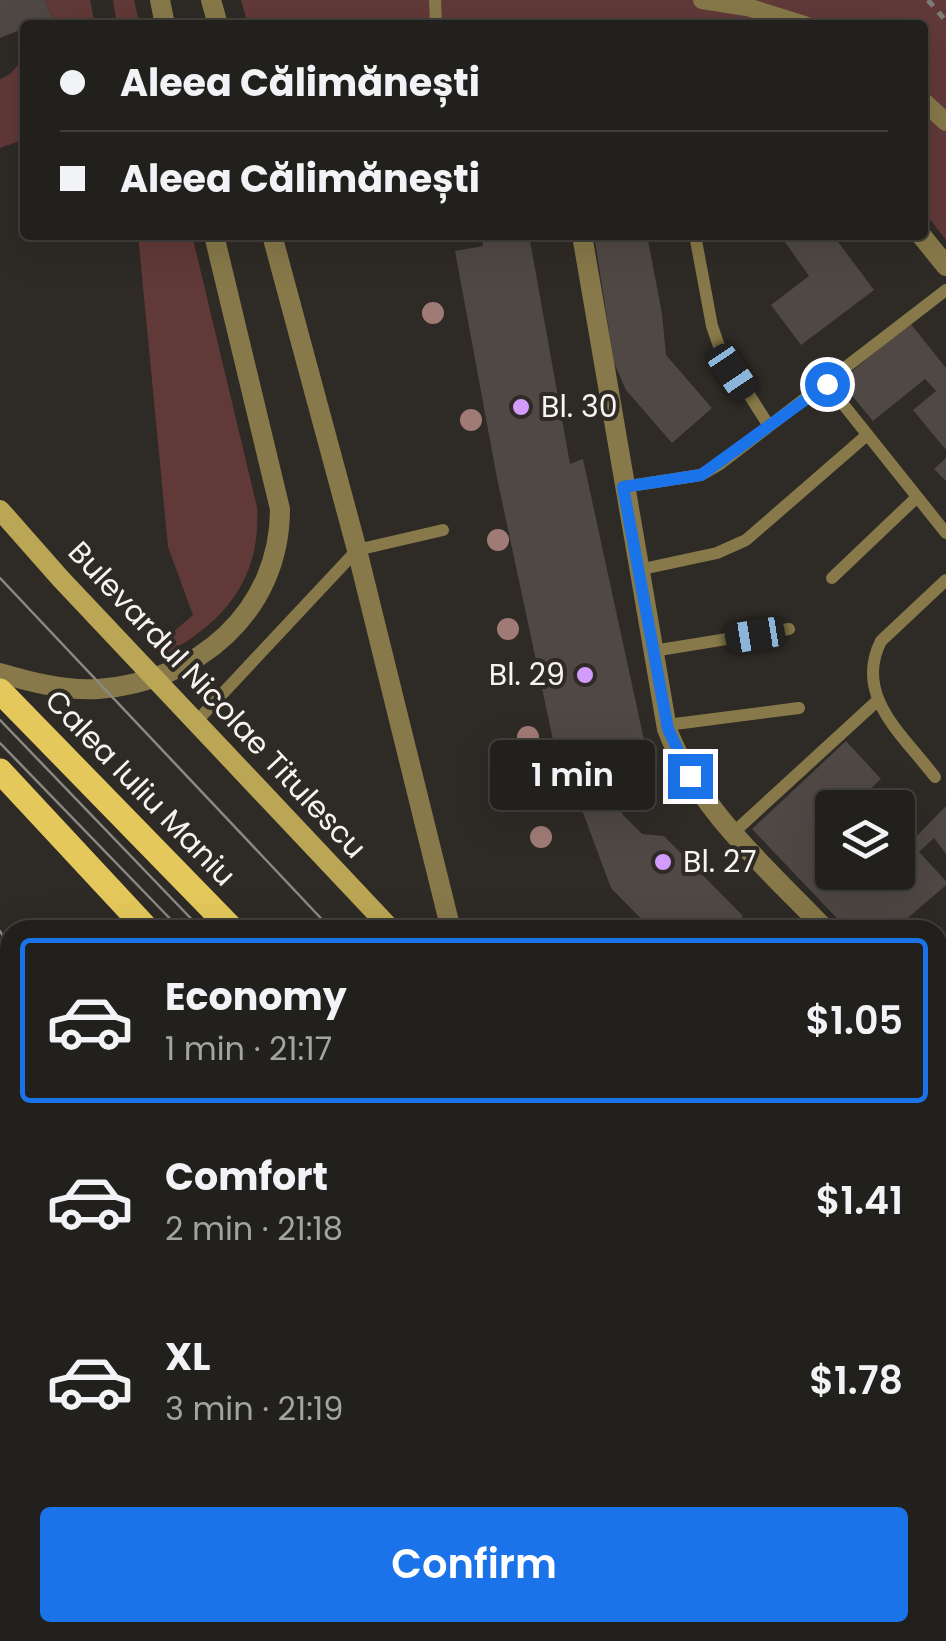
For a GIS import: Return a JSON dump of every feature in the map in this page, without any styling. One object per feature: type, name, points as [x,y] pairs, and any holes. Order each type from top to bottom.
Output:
[{"type":"main road","name":"Bulevardul Nicolae Titulescu","points":[[0,510],[383,920]]},
{"type":"main road","name":"Calea Iuliu Maniu","points":[[0,691],[223,920]]},
{"type":"main road","points":[[0,770],[139,920]]},
{"type":"street","points":[[702,0],[747,7],[789,20]]},
{"type":"street","points":[[0,672],[75,689],[145,681],[202,655],[239,621],[275,559],[280,508],[215,240]]},
{"type":"street","points":[[273,240],[358,550],[449,920]]},
{"type":"street","points":[[583,240],[667,726],[690,776],[734,832],[817,920]]},
{"type":"street","points":[[926,240],[946,266]]},
{"type":"lane","points":[[696,240],[720,349],[769,426]]},
{"type":"lane","points":[[623,487],[701,475],[827,384],[946,290]]},
{"type":"lane","points":[[827,384],[946,533]]},
{"type":"lane","points":[[638,570],[717,554],[746,540],[867,435]]},
{"type":"lane","points":[[832,578],[916,498]]},
{"type":"lane","points":[[196,722],[358,550],[443,530]]},
{"type":"lane","points":[[936,777],[877,701],[870,681],[874,654],[881,642],[946,580]]},
{"type":"lane","points":[[653,651],[789,630]]},
{"type":"lane","points":[[734,832],[877,701]]},
{"type":"lane","points":[[667,726],[799,708]]},
{"type":"path","points":[[928,0],[946,22]]},
{"type":"path","points":[[394,240],[399,244]]},
{"type":"shaded area","points":[[45,0],[90,0],[94,20],[47,20],[52,18]]},
{"type":"shaded area","points":[[113,0],[134,0],[139,20],[116,20]]},
{"type":"shaded area","points":[[241,0],[946,0],[946,240],[928,217],[928,20],[247,20]]},
{"type":"shaded area","points":[[20,63],[20,141],[0,148],[0,79]]},
{"type":"shaded area","points":[[138,240],[193,240],[257,507],[253,554],[237,593],[208,625],[169,652],[159,644],[193,615],[168,547]]},
{"type":"building","points":[[0,0],[45,0],[52,18],[20,20],[20,30],[0,38]]},
{"type":"building","points":[[482,240],[530,240],[570,464],[583,459],[646,749],[608,758],[610,789],[622,814],[642,834],[664,836],[743,916],[739,920],[642,920],[611,888],[582,810],[559,768],[497,478],[455,251],[483,246]]},
{"type":"building","points":[[595,240],[648,240],[666,355],[712,408],[672,443],[626,390],[614,363]]},
{"type":"building","points":[[784,240],[837,240],[874,290],[801,345],[771,305],[809,276]]},
{"type":"building","points":[[910,323],[946,368],[946,450],[913,410],[936,391],[925,379],[873,421],[840,381]]},
{"type":"building","points":[[946,458],[946,481],[934,469]]},
{"type":"building","points":[[846,741],[881,779],[870,790],[815,790],[815,890],[915,890],[915,838],[946,806],[946,854],[934,838],[919,852],[946,885],[906,920],[838,920],[752,829]]},
{"type":"tram line","points":[[0,578],[323,920]]},
{"type":"tram line","points":[[0,720],[192,920]]},
{"type":"tram line","points":[[0,743],[171,920]]},
{"type":"place","name":"Bl. 30","points":[[521,407]]},
{"type":"place","name":"Bl. 29","points":[[585,675]]},
{"type":"place","name":"Bl. 27","points":[[663,862]]},
{"type":"route","points":[[690,776],[668,729],[623,487],[701,475],[827,384]]}]
